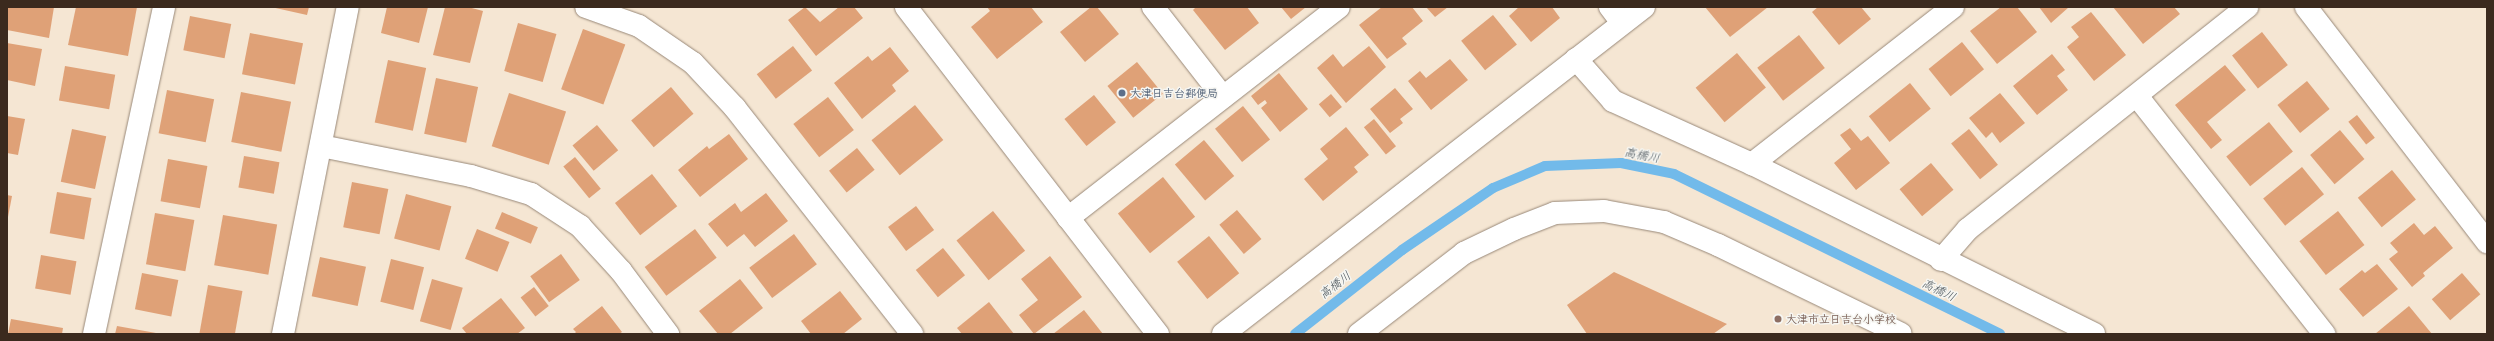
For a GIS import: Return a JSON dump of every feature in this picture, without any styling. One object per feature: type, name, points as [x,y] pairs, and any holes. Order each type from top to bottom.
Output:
[{"type":"street","points":[[94,334],[164,7]]},
{"type":"street","points":[[283,334],[348,7]]},
{"type":"street","points":[[586,7],[640,26],[693,63],[736,108],[912,334]]},
{"type":"street","points":[[906,7],[1158,334]]},
{"type":"street","points":[[1153,7],[1223,97]]},
{"type":"street","points":[[1068,218],[1339,7]]},
{"type":"street","points":[[1223,334],[1576,59],[1616,15],[1644,7]]},
{"type":"street","points":[[1752,164],[1953,7]]},
{"type":"street","points":[[1941,260],[1968,229],[2138,96],[2247,7]]},
{"type":"street","points":[[2306,7],[2487,241]]},
{"type":"street","points":[[1576,59],[1613,101],[1752,164],[1941,260],[2094,334]]},
{"type":"street","points":[[2138,96],[2324,334]]},
{"type":"street","points":[[321,146],[471,176],[532,194],[580,226],[621,271],[668,334]]},
{"type":"street","points":[[1359,334],[1464,253],[1514,228],[1555,213],[1604,211],[1664,222],[1711,242],[1901,334]]},
{"type":"building","points":[[7,7],[54,7],[49,38],[7,30]]},
{"type":"building","points":[[76,7],[137,7],[128,56],[68,45]]},
{"type":"building","points":[[271,7],[309,7],[307,15]]},
{"type":"building","points":[[387,7],[428,7],[419,43],[381,33]]},
{"type":"building","points":[[445,7],[468,7],[483,11],[470,63],[433,55]]},
{"type":"building","points":[[805,7],[820,22],[839,7],[854,7],[863,18],[816,56],[788,20]]},
{"type":"building","points":[[987,7],[1031,7],[1043,22],[997,59],[971,27],[990,11]]},
{"type":"building","points":[[1091,7],[1097,7],[1119,34],[1085,62],[1060,32]]},
{"type":"building","points":[[1196,7],[1247,7],[1259,23],[1225,50],[1193,10]]},
{"type":"building","points":[[1281,7],[1306,7],[1291,19]]},
{"type":"building","points":[[1382,7],[1412,7],[1423,21],[1402,38],[1407,44],[1387,59],[1359,25]]},
{"type":"building","points":[[1426,7],[1448,7],[1435,17]]},
{"type":"building","points":[[1519,7],[1552,7],[1560,18],[1531,42],[1509,16]]},
{"type":"building","points":[[1705,7],[1768,7],[1730,37]]},
{"type":"building","points":[[1818,7],[1861,7],[1871,19],[1839,45],[1812,12]]},
{"type":"building","points":[[2001,7],[2017,7],[2037,32],[1997,64],[1970,31]]},
{"type":"building","points":[[2039,7],[2069,7],[2051,23]]},
{"type":"building","points":[[2113,7],[2174,7],[2180,14],[2143,44]]},
{"type":"building","points":[[2091,12],[2126,55],[2094,81],[2067,47],[2079,37],[2071,27]]},
{"type":"building","points":[[1493,15],[1517,45],[1485,70],[1461,41]]},
{"type":"building","points":[[190,16],[231,24],[225,58],[183,50]]},
{"type":"building","points":[[518,23],[556,34],[543,82],[504,71]]},
{"type":"building","points":[[583,29],[625,44],[603,105],[561,89]]},
{"type":"building","points":[[2262,32],[2288,65],[2258,88],[2232,55]]},
{"type":"building","points":[[250,33],[303,43],[295,85],[242,74]]},
{"type":"building","points":[[1799,35],[1825,68],[1783,101],[1757,68]]},
{"type":"building","points":[[1962,42],[1984,69],[1951,96],[1929,69]]},
{"type":"building","points":[[7,43],[42,49],[35,86],[7,80]]},
{"type":"building","points":[[793,46],[812,70],[776,99],[757,74]]},
{"type":"building","points":[[1369,46],[1386,67],[1346,103],[1317,68],[1333,54],[1343,67]]},
{"type":"building","points":[[890,47],[909,71],[892,85],[896,91],[862,119],[834,83],[868,56],[872,61]]},
{"type":"building","points":[[1737,53],[1766,87],[1725,122],[1696,88]]},
{"type":"building","points":[[2052,54],[2065,70],[2057,76],[2068,90],[2037,115],[2013,86]]},
{"type":"building","points":[[1450,59],[1468,80],[1431,110],[1408,81],[1420,71],[1426,78]]},
{"type":"building","points":[[388,60],[426,68],[413,131],[375,123]]},
{"type":"building","points":[[1137,62],[1163,94],[1133,118],[1107,86]]},
{"type":"building","points":[[2225,65],[2246,90],[2207,122],[2222,140],[2211,149],[2175,105]]},
{"type":"building","points":[[65,66],[115,75],[109,109],[59,100]]},
{"type":"building","points":[[1279,73],[1308,109],[1280,132],[1261,108],[1267,103],[1265,100],[1258,105],[1251,96]]},
{"type":"building","points":[[436,78],[478,87],[466,143],[424,134]]},
{"type":"building","points":[[2307,81],[2330,109],[2300,133],[2277,105]]},
{"type":"building","points":[[1910,83],[1931,109],[1890,142],[1869,116]]},
{"type":"building","points":[[671,87],[693,114],[654,147],[631,120]]},
{"type":"building","points":[[1395,88],[1413,109],[1400,119],[1403,123],[1390,133],[1370,109]]},
{"type":"building","points":[[167,90],[214,99],[206,142],[159,133]]},
{"type":"building","points":[[241,92],[291,102],[281,152],[231,142]]},
{"type":"building","points":[[509,93],[566,112],[549,165],[492,146]]},
{"type":"building","points":[[2000,93],[2025,123],[2000,143],[1992,132],[1986,138],[1969,118]]},
{"type":"building","points":[[1331,94],[1342,107],[1330,117],[1319,104]]},
{"type":"building","points":[[1094,95],[1116,122],[1086,146],[1064,119]]},
{"type":"building","points":[[828,97],[854,130],[819,157],[793,124]]},
{"type":"building","points":[[915,105],[943,140],[900,175],[871,140]]},
{"type":"building","points":[[1243,106],[1270,139],[1242,162],[1215,129]]},
{"type":"building","points":[[2357,115],[2375,138],[2366,145],[2348,122]]},
{"type":"building","points":[[7,116],[25,119],[18,155],[7,153]]},
{"type":"building","points":[[1374,119],[1396,146],[1386,154],[1364,127]]},
{"type":"building","points":[[2269,122],[2293,152],[2250,186],[2226,157]]},
{"type":"building","points":[[597,125],[618,150],[594,171],[572,146]]},
{"type":"building","points":[[1346,127],[1369,155],[1354,167],[1358,172],[1323,201],[1304,179],[1328,159],[1320,149]]},
{"type":"building","points":[[1850,128],[1861,141],[1868,136],[1890,163],[1856,190],[1834,163],[1851,149],[1840,135]]},
{"type":"building","points":[[72,129],[106,136],[95,189],[61,182]]},
{"type":"building","points":[[1969,129],[1998,165],[1980,179],[1951,143]]},
{"type":"building","points":[[2340,130],[2364,159],[2335,184],[2310,155]]},
{"type":"building","points":[[729,134],[748,159],[700,197],[678,170],[707,146],[709,149]]},
{"type":"building","points":[[1204,140],[1234,176],[1205,200],[1175,164]]},
{"type":"building","points":[[857,148],[875,170],[847,192],[829,171]]},
{"type":"building","points":[[244,156],[279,162],[274,194],[238,188]]},
{"type":"building","points":[[575,157],[601,189],[589,198],[563,166]]},
{"type":"building","points":[[168,159],[207,166],[200,208],[161,201]]},
{"type":"building","points":[[1931,163],[1953,190],[1922,216],[1900,189]]},
{"type":"building","points":[[2302,167],[2324,194],[2285,226],[2263,198]]},
{"type":"building","points":[[2392,170],[2416,200],[2382,227],[2358,198]]},
{"type":"building","points":[[652,174],[677,206],[640,235],[615,203]]},
{"type":"building","points":[[1163,177],[1195,217],[1150,253],[1118,214]]},
{"type":"building","points":[[352,182],[388,189],[380,234],[343,227]]},
{"type":"building","points":[[57,192],[91,198],[84,239],[50,233]]},
{"type":"building","points":[[766,193],[788,221],[755,247],[744,234],[727,247],[708,224],[735,203],[741,212]]},
{"type":"building","points":[[406,194],[451,206],[439,251],[394,238]]},
{"type":"building","points":[[7,195],[12,196],[8,217],[7,217]]},
{"type":"building","points":[[916,206],[934,230],[906,251],[888,227]]},
{"type":"building","points":[[1237,210],[1261,239],[1244,254],[1219,225]]},
{"type":"building","points":[[993,211],[1025,251],[989,280],[956,241]]},
{"type":"building","points":[[2338,211],[2364,245],[2326,275],[2299,241]]},
{"type":"building","points":[[502,212],[538,227],[531,244],[495,229]]},
{"type":"building","points":[[155,213],[194,220],[185,271],[146,264]]},
{"type":"building","points":[[223,215],[277,225],[268,275],[214,265]]},
{"type":"building","points":[[2414,223],[2424,235],[2435,226],[2453,248],[2423,273],[2425,276],[2412,287],[2389,259],[2398,252],[2390,243]]},
{"type":"building","points":[[477,229],[509,242],[497,272],[465,259]]},
{"type":"building","points":[[695,229],[717,258],[666,296],[645,267]]},
{"type":"building","points":[[794,234],[817,264],[772,298],[749,268]]},
{"type":"building","points":[[1209,236],[1239,273],[1207,299],[1177,262]]},
{"type":"building","points":[[943,248],[965,275],[938,297],[916,270]]},
{"type":"building","points":[[561,254],[580,280],[549,302],[530,276]]},
{"type":"building","points":[[41,255],[76,261],[71,295],[35,288]]},
{"type":"building","points":[[1050,256],[1082,297],[1034,334],[1019,315],[1038,300],[1021,279]]},
{"type":"building","points":[[320,257],[366,267],[358,306],[312,296]]},
{"type":"building","points":[[391,259],[424,267],[413,310],[380,302]]},
{"type":"building","points":[[2377,264],[2398,289],[2363,317],[2339,289],[2362,270],[2365,273]]},
{"type":"building","points":[[1614,272],[1727,324],[1713,334],[1587,334],[1567,305]]},
{"type":"building","points":[[142,273],[178,280],[171,316],[135,309]]},
{"type":"building","points":[[2462,273],[2480,294],[2450,320],[2432,299]]},
{"type":"building","points":[[432,279],[463,288],[451,330],[420,321]]},
{"type":"building","points":[[740,279],[763,308],[730,334],[718,334],[699,311]]},
{"type":"building","points":[[208,285],[242,291],[235,334],[199,334]]},
{"type":"building","points":[[534,287],[549,306],[535,316],[521,297]]},
{"type":"building","points":[[840,291],[862,319],[843,334],[811,334],[801,321]]},
{"type":"building","points":[[501,298],[525,328],[517,334],[467,334],[462,328]]},
{"type":"building","points":[[989,302],[1014,334],[962,334],[957,328]]},
{"type":"building","points":[[602,306],[622,332],[619,334],[574,334],[576,332],[573,329]]},
{"type":"building","points":[[2409,306],[2432,334],[2375,334]]},
{"type":"building","points":[[1084,310],[1103,334],[1053,334]]},
{"type":"building","points":[[11,319],[63,328],[62,334],[8,334]]},
{"type":"building","points":[[117,326],[156,333],[156,334],[115,334]]},
{"type":"waterway","name":"高橋川","points":[[1295,334],[1402,250],[1493,188],[1545,166],[1621,163],[1674,174],[2000,334]]},
{"type":"place","name":"大津日吉台郵便局","points":[[1122,93]]},
{"type":"place","name":"大津市立日吉台小学校","points":[[1778,319]]}]
